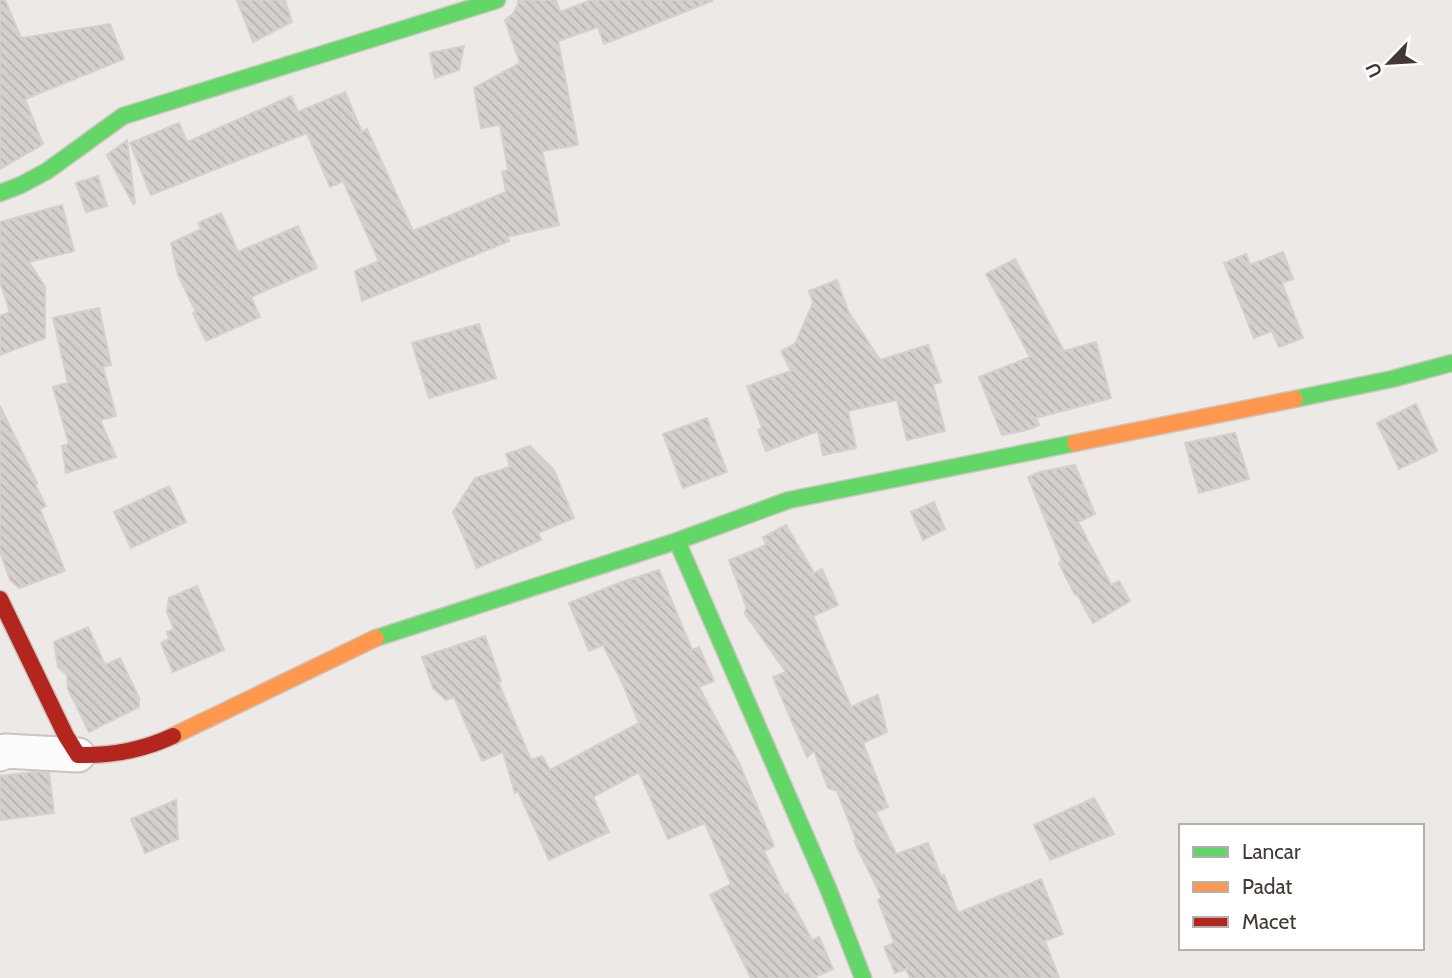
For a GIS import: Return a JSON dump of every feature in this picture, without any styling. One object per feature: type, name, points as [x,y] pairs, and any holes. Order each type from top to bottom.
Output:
[{"type":"street","points":[[0,193],[47,171],[123,116],[497,0]]},
{"type":"street","points":[[0,754],[5,751],[98,756],[127,753],[158,743],[376,638],[677,541],[789,500],[1379,382],[1452,363]]},
{"type":"street","points":[[677,541],[823,876],[863,978]]},
{"type":"street","points":[[0,600],[66,736],[78,755]]},
{"type":"building","points":[[0,0],[5,0],[21,38],[110,24],[124,59],[25,99],[43,144],[0,169]]},
{"type":"building","points":[[237,0],[285,0],[292,22],[253,42]]},
{"type":"building","points":[[518,0],[556,0],[560,12],[591,0],[712,0],[604,44],[598,27],[558,41],[578,145],[542,151],[559,225],[507,237],[509,241],[362,301],[355,271],[379,261],[343,181],[330,187],[307,133],[151,195],[130,143],[179,123],[187,142],[291,96],[298,112],[345,92],[362,132],[367,129],[413,231],[506,192],[502,172],[508,170],[500,125],[481,128],[474,88],[520,63],[505,20],[513,14]]},
{"type":"building","points":[[464,46],[459,70],[435,78],[430,53]]},
{"type":"building","points":[[127,140],[135,203],[133,204],[107,155]]},
{"type":"building","points":[[98,176],[107,206],[86,212],[76,183]]},
{"type":"building","points":[[62,205],[74,251],[29,262],[45,287],[45,338],[0,355],[0,316],[10,312],[0,282],[0,222]]},
{"type":"building","points":[[221,213],[238,252],[298,226],[317,268],[251,297],[260,317],[206,341],[193,313],[196,312],[178,275],[171,243],[201,229],[198,223]]},
{"type":"building","points":[[1283,252],[1293,279],[1282,283],[1303,338],[1279,347],[1272,331],[1254,338],[1224,263],[1246,254],[1250,265]]},
{"type":"building","points":[[1015,259],[1064,351],[1096,342],[1111,398],[1036,418],[1039,425],[1002,435],[979,377],[1030,357],[986,274]]},
{"type":"building","points":[[837,280],[848,311],[880,360],[928,345],[941,382],[933,384],[945,431],[907,440],[897,400],[848,411],[856,448],[823,455],[818,431],[766,451],[758,430],[762,428],[747,386],[791,371],[781,351],[795,344],[813,303],[809,291]]},
{"type":"building","points":[[99,308],[111,365],[103,367],[116,416],[100,420],[116,457],[66,473],[62,446],[69,444],[53,387],[68,383],[53,318]]},
{"type":"building","points":[[479,324],[496,378],[429,398],[412,343]]},
{"type":"building","points":[[1416,404],[1437,451],[1399,469],[1377,423]]},
{"type":"building","points":[[0,406],[37,483],[35,484],[46,506],[40,509],[65,571],[19,588],[10,580],[0,552]]},
{"type":"building","points":[[707,418],[727,472],[683,488],[663,434]]},
{"type":"building","points":[[1235,433],[1249,479],[1199,493],[1185,443]]},
{"type":"building","points":[[530,446],[554,470],[574,518],[538,533],[541,540],[477,568],[453,512],[475,478],[510,467],[506,454]]},
{"type":"building","points":[[1075,465],[1095,514],[1078,522],[1111,585],[1119,581],[1130,601],[1093,623],[1059,563],[1062,561],[1028,477]]},
{"type":"building","points":[[169,486],[186,522],[131,548],[114,512]]},
{"type":"building","points":[[934,502],[945,529],[923,540],[911,512]]},
{"type":"building","points":[[786,525],[814,573],[822,569],[838,605],[813,616],[851,707],[878,695],[887,732],[863,743],[888,807],[876,812],[896,854],[928,843],[941,876],[944,875],[958,913],[1041,879],[1063,934],[1045,941],[1059,978],[910,978],[906,969],[895,973],[884,947],[894,943],[878,900],[882,898],[854,841],[856,840],[837,791],[828,788],[814,751],[807,757],[773,677],[786,672],[745,614],[746,606],[729,560],[766,545],[763,537]]},
{"type":"building","points":[[659,570],[692,650],[699,647],[714,681],[699,687],[739,763],[774,846],[764,851],[785,896],[787,894],[812,940],[819,937],[833,969],[813,978],[751,978],[710,895],[731,884],[705,823],[668,839],[639,772],[593,797],[609,832],[549,860],[518,791],[515,793],[503,752],[482,761],[454,697],[446,700],[433,688],[422,657],[485,636],[501,681],[498,682],[531,760],[542,756],[550,770],[639,723],[603,645],[589,651],[569,603]]},
{"type":"building","points":[[197,586],[224,650],[173,672],[161,643],[169,639],[167,632],[174,629],[167,612],[169,598]]},
{"type":"building","points":[[88,627],[105,665],[120,658],[139,698],[139,707],[89,732],[68,689],[67,675],[58,667],[54,642]]},
{"type":"building","points":[[49,773],[54,813],[0,820],[0,776]]},
{"type":"building","points":[[1094,798],[1114,834],[1050,860],[1034,825]]},
{"type":"building","points":[[176,800],[178,839],[145,853],[131,819]]},
{"type":"traffic: fast","points":[[0,193],[47,171],[123,116],[497,0]]},
{"type":"traffic: fast","points":[[1295,399],[1392,379],[1452,363]]},
{"type":"traffic: fast","points":[[376,638],[677,541],[789,500],[1075,443]]},
{"type":"traffic: fast","points":[[677,541],[828,888],[863,978]]},
{"type":"traffic: slow","points":[[1075,443],[1295,399]]},
{"type":"traffic: slow","points":[[173,736],[376,638]]},
{"type":"traffic: jam","points":[[0,599],[66,736],[78,755],[127,751],[173,736]]}]
